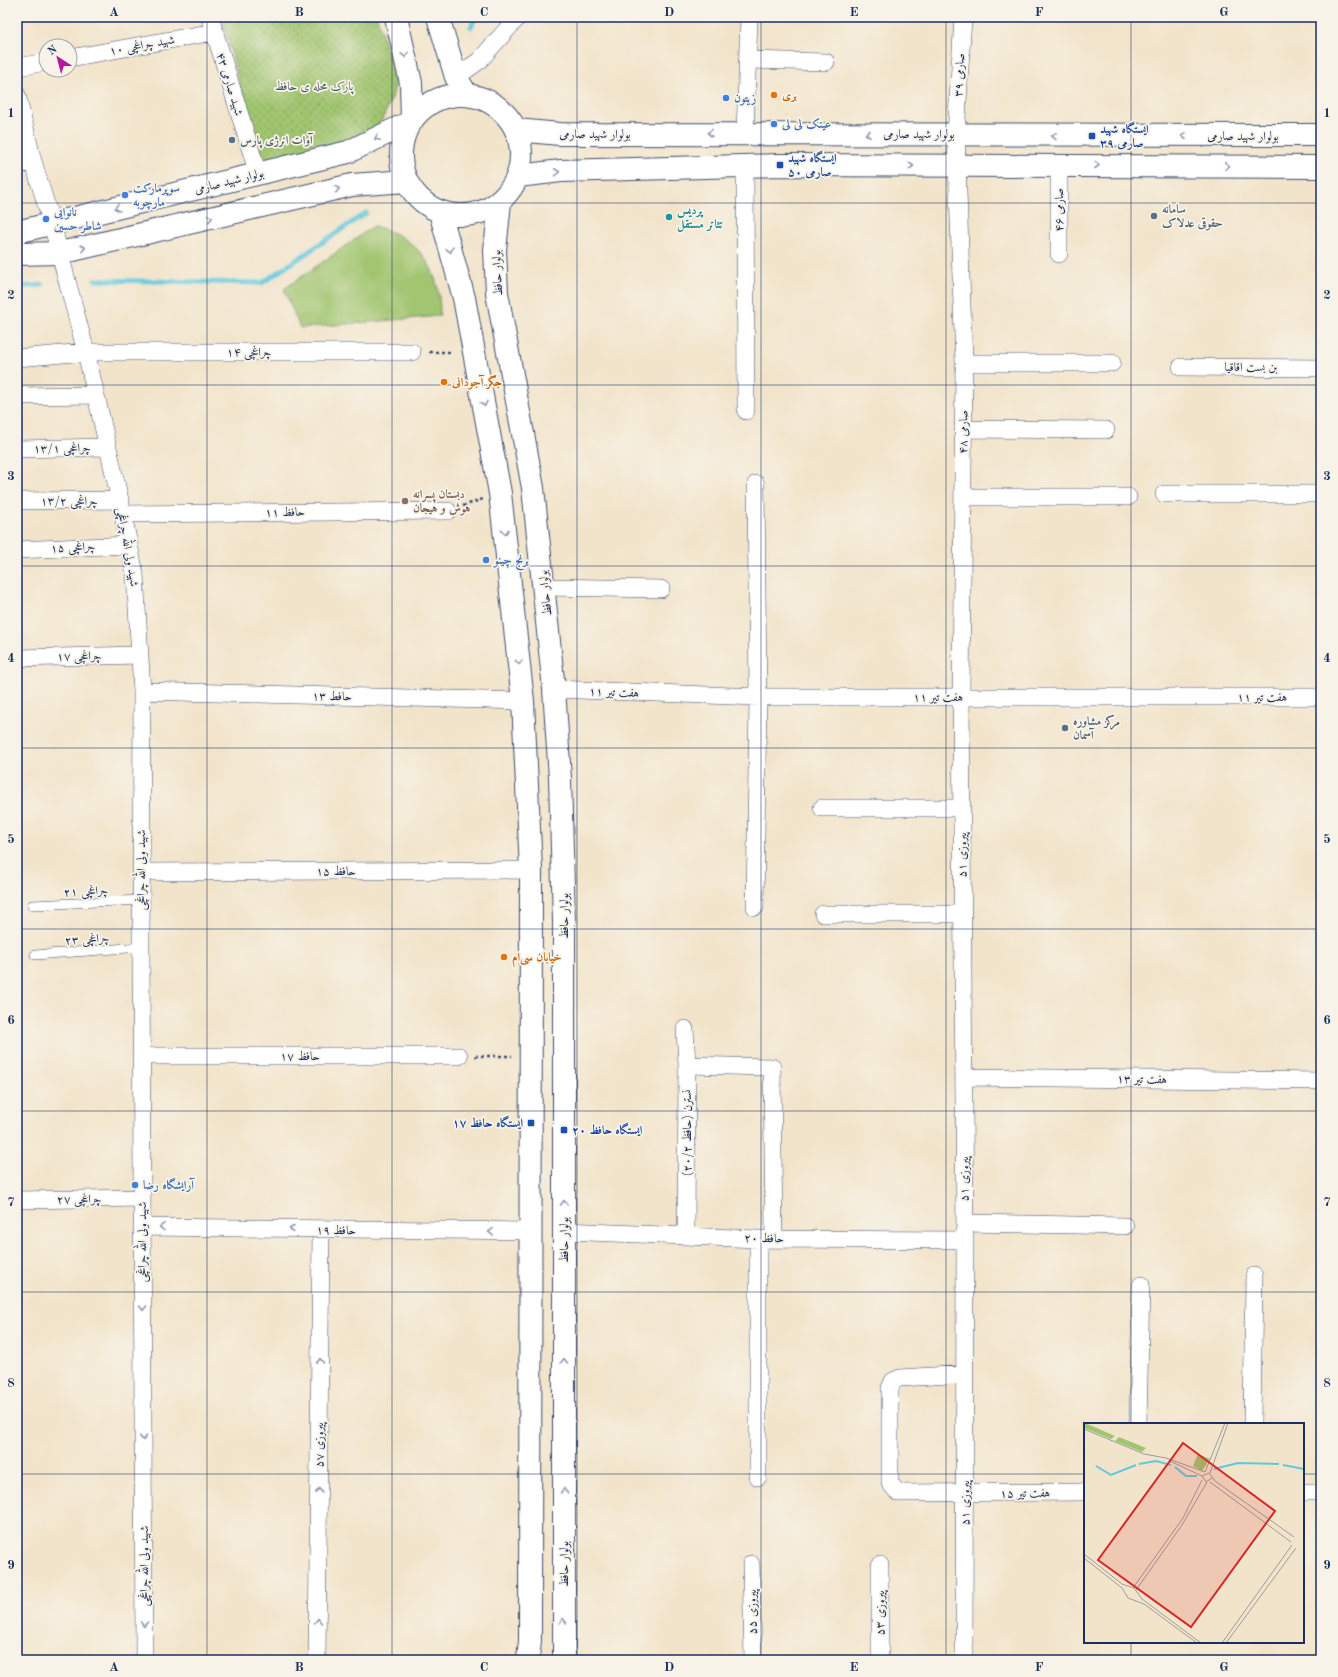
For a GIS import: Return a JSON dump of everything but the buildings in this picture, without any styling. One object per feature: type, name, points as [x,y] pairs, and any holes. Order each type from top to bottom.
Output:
[{"type":"street","points":[[396,17],[411,83],[412,120]]},
{"type":"street","points":[[438,17],[456,77],[467,95]]},
{"type":"street","points":[[456,77],[479,61],[518,17]]},
{"type":"street","points":[[745,133],[749,17]]},
{"type":"street","name":"صارمی ۳۹","points":[[957,166],[956,134],[963,17]]},
{"type":"street","name":"شهید چراغچی ۱۰","points":[[78,56],[212,24]]},
{"type":"street","name":"شهید صارمی ۴۳","points":[[212,24],[258,174]]},
{"type":"street","points":[[748,60],[826,62]]},
{"type":"street","points":[[17,68],[38,64]]},
{"type":"street","name":"شهید ولی الله چراغچی","points":[[17,95],[33,161],[52,224],[86,352],[122,507],[135,574],[142,691],[141,1056],[144,1660]]},
{"type":"street","points":[[467,95],[482,99],[496,106],[508,117],[516,130],[521,145],[522,161],[518,176],[510,190],[500,202],[486,210],[471,215],[455,216],[440,212],[426,205],[414,194],[406,181],[401,166],[401,150],[404,135],[412,120],[423,109],[436,100],[451,96],[467,95]]},
{"type":"street","name":"بولوار شهید صارمی","points":[[17,232],[348,152],[412,120]]},
{"type":"street","name":"بولوار شهید صارمی","points":[[516,130],[560,134],[745,133],[1092,136],[1321,135]]},
{"type":"street","points":[[17,166],[33,161]]},
{"type":"street","name":"صارمی ۴۶","points":[[1059,165],[1060,254]]},
{"type":"street","points":[[518,176],[561,171],[745,166],[1321,166]]},
{"type":"street","points":[[745,166],[746,411]]},
{"type":"street","name":"صارمی ۴۸","points":[[957,166],[964,363],[961,697]]},
{"type":"street","points":[[17,254],[60,253],[352,185],[406,181]]},
{"type":"street","name":"بولوار حافظ","points":[[500,202],[495,250],[497,292],[534,488],[554,689],[564,866],[564,1660]]},
{"type":"street","points":[[440,212],[464,298],[500,493],[523,701],[531,870],[530,1641],[528,1660]]},
{"type":"street","name":"چراغچی ۱۴","points":[[17,358],[86,352],[412,352]]},
{"type":"street","points":[[964,363],[1112,363]]},
{"type":"street","name":"بن بست اقاقیا","points":[[1181,367],[1321,368]]},
{"type":"street","points":[[17,396],[96,395]]},
{"type":"street","points":[[963,429],[1106,430]]},
{"type":"street","name":"چراغچی ۱۳/۱","points":[[17,449],[108,447]]},
{"type":"street","points":[[755,908],[758,697],[756,484]]},
{"type":"street","points":[[1164,494],[1321,494]]},
{"type":"street","points":[[963,497],[1128,497]]},
{"type":"street","name":"چراغچی ۱۳/۲","points":[[17,501],[122,507]]},
{"type":"street","name":"حافظ ۱۱","points":[[122,507],[448,511]]},
{"type":"street","name":"چراغچی ۱۵","points":[[17,550],[129,545]]},
{"type":"street","points":[[544,587],[661,589]]},
{"type":"street","name":"چراغچی ۱۷","points":[[17,658],[140,655]]},
{"type":"street","name":"هفت تیر ۱۱","points":[[554,689],[758,697],[1321,697]]},
{"type":"street","name":"حافط ۱۳","points":[[142,691],[523,701]]},
{"type":"street","name":"پیروزی ۵۱","points":[[961,697],[965,1232],[964,1660]]},
{"type":"street","points":[[822,808],[962,808]]},
{"type":"street","name":"حافظ ۱۵","points":[[141,872],[531,870]]},
{"type":"street","points":[[823,914],[962,914]]},
{"type":"street","name":"نسترن (حافظ ۲۰/۲)","points":[[685,1029],[687,1065],[686,1236]]},
{"type":"street","name":"حافظ ۱۷","points":[[141,1056],[459,1056]]},
{"type":"street","points":[[687,1065],[772,1067],[758,1477]]},
{"type":"street","name":"هفت تیر ۱۳","points":[[964,1077],[1321,1081]]},
{"type":"street","name":"چراغچی ۲۷","points":[[17,1200],[142,1198]]},
{"type":"street","name":"حافظ ۲۰","points":[[564,1231],[766,1239],[1125,1226]]},
{"type":"street","name":"حافظ ۱۹","points":[[142,1227],[530,1231]]},
{"type":"street","name":"پیروزی ۵۷","points":[[318,1660],[321,1230]]},
{"type":"street","points":[[1252,1423],[1254,1276]]},
{"type":"street","points":[[1138,1423],[1141,1285]]},
{"type":"street","name":"هفت تیر ۱۵","points":[[965,1374],[900,1378],[893,1381],[890,1388],[890,1483],[893,1489],[898,1493],[965,1494],[1084,1492]]},
{"type":"street","points":[[1304,1492],[1321,1492]]},
{"type":"street","name":"پیروزی ۵۵","points":[[751,1564],[753,1660]]},
{"type":"street","name":"پیروزی ۵۳","points":[[880,1565],[880,1660]]},
{"type":"lane","name":"چراغچی ۲۱","points":[[32,905],[141,900]]},
{"type":"lane","name":"چراغچی ۲۳","points":[[35,955],[141,947]]},
{"type":"path","points":[[412,352],[452,352]]},
{"type":"path","points":[[448,511],[500,493]]},
{"type":"path","points":[[459,1056],[531,1056]]},
{"type":"green space","name":"پارک محله ی حافظ","points":[[222,17],[377,17],[396,81],[392,98],[376,133],[366,141],[263,162],[256,147]]},
{"type":"green space","points":[[374,226],[390,231],[404,239],[415,247],[425,258],[432,270],[437,284],[440,316],[300,328],[284,289]]},
{"type":"waterway","points":[[471,27],[476,17]]},
{"type":"waterway","points":[[95,280],[262,283],[366,213]]},
{"type":"waterway","points":[[17,287],[42,285]]},
{"type":"place","name":"بری","points":[[774,95]]},
{"type":"place","name":"زیتون","points":[[726,98]]},
{"type":"place","name":"عینک لی لی","points":[[774,124]]},
{"type":"place","name":"ایستگاه شهید صارمی ۳۹","points":[[1092,136]]},
{"type":"place","name":"آوات انرژی پارس","points":[[232,140]]},
{"type":"place","name":"ایستگاه شهید صارمی ۵۰","points":[[780,165]]},
{"type":"place","name":"سوپرمارکت مارچوبه","points":[[125,195]]},
{"type":"place","name":"سامانه حقوقی عدلاک","points":[[1154,216]]},
{"type":"place","name":"پردیس تئاتر مستقل","points":[[669,217]]},
{"type":"place","name":"نانوایی شاطر حسین","points":[[46,219]]},
{"type":"place","name":"جگر آجودانی","points":[[444,382]]},
{"type":"place","name":"دبستان پسرانه هوش و هیجان","points":[[405,501]]},
{"type":"place","name":"برنج چینو","points":[[486,560]]},
{"type":"place","name":"مرکز مشاوره آسمان","points":[[1065,728]]},
{"type":"place","name":"خیابان سی‌ام","points":[[504,957]]},
{"type":"place","name":"ایستگاه حافظ ۱۷","points":[[531,1123]]},
{"type":"place","name":"ایستگاه حافظ ۲۰","points":[[564,1130]]},
{"type":"place","name":"آرایشگاه رضا","points":[[135,1185]]}]
